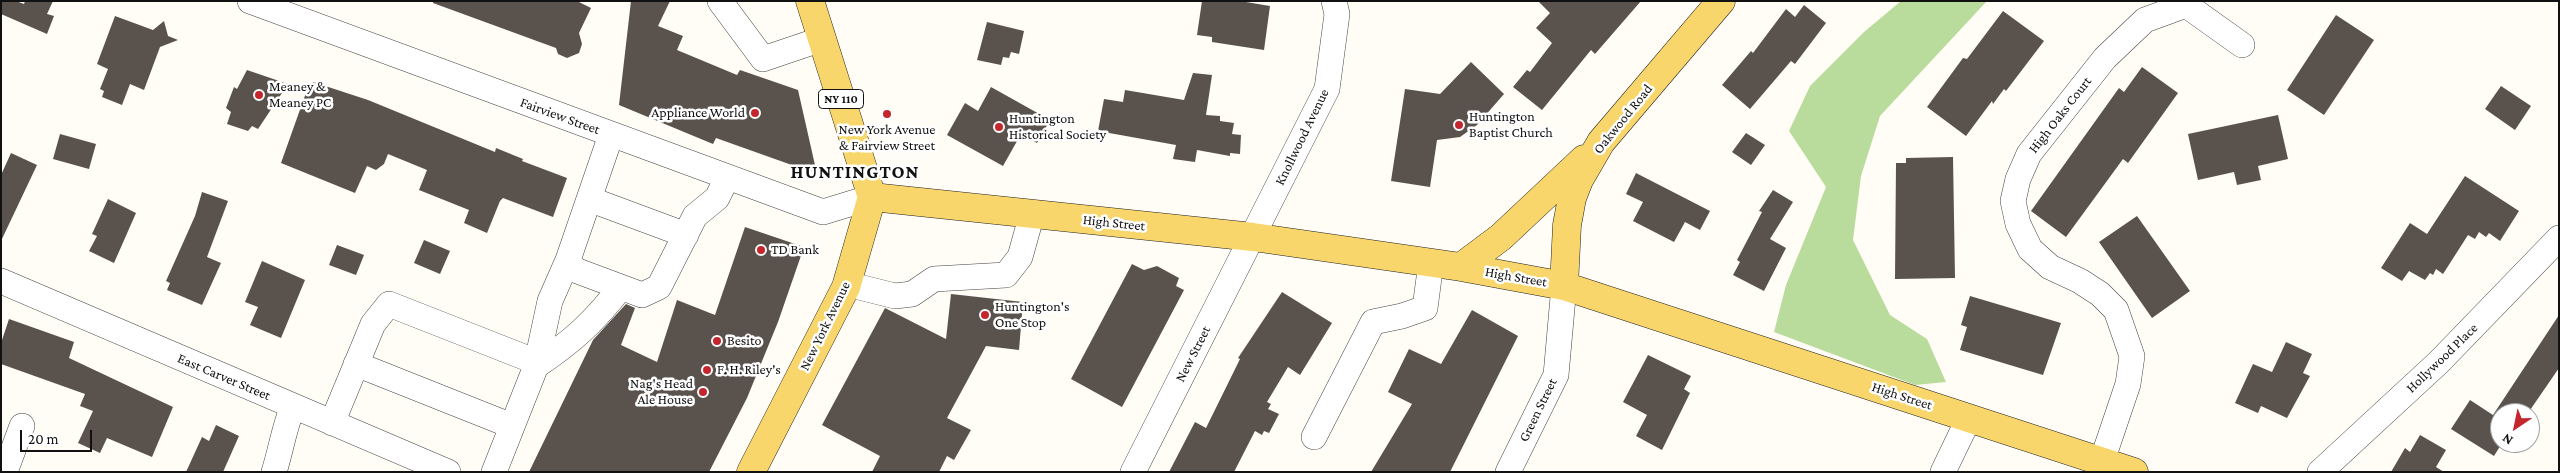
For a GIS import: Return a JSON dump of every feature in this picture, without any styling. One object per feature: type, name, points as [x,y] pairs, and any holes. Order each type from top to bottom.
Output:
[{"type":"main road","name":"NY 110","points":[[810,1],[872,198]]},
{"type":"main road","name":"Oakwood Road","points":[[1564,286],[1567,225],[1572,198],[1601,142],[1721,1]]},
{"type":"main road","points":[[1460,267],[1501,238],[1601,142]]},
{"type":"main road","name":"High Street","points":[[872,198],[1253,237],[1460,267],[1564,286],[2134,472]]},
{"type":"main road","name":"New York Avenue","points":[[751,472],[847,284],[872,198]]},
{"type":"street","name":"Fairview Street","points":[[250,1],[823,212],[872,198]]},
{"type":"street","points":[[720,1],[763,59],[822,39]]},
{"type":"street","name":"Knollwood Avenue","points":[[1253,237],[1327,89],[1337,14],[1334,1]]},
{"type":"street","points":[[2186,3],[2242,45]]},
{"type":"street","name":"High Oaks Court","points":[[2102,461],[2128,384],[2132,356],[2116,310],[2100,294],[2080,281],[2050,268],[2030,249],[2018,224],[2013,201],[2018,179],[2029,154],[2105,58],[2145,20],[2186,3]]},
{"type":"street","points":[[494,472],[536,366],[550,301],[568,260],[611,135]]},
{"type":"street","points":[[568,260],[576,270],[642,295],[659,287],[696,216],[717,198],[727,178]]},
{"type":"street","points":[[589,199],[686,235]]},
{"type":"street","points":[[847,284],[895,296],[912,294],[934,279],[956,276],[983,278],[1006,275],[1020,257],[1032,214]]},
{"type":"street","name":"New Street","points":[[1133,472],[1253,237]]},
{"type":"street","name":"Hollywood Place","points":[[2320,472],[2439,362],[2559,238]]},
{"type":"street","points":[[1314,438],[1373,322],[1408,315],[1425,308],[1431,263]]},
{"type":"street","name":"East Carver Street","points":[[1,281],[448,472]]},
{"type":"street","name":"Green Street","points":[[1508,472],[1556,375],[1564,286]]},
{"type":"street","points":[[536,366],[583,332],[621,287]]},
{"type":"street","points":[[332,423],[373,324],[389,304],[529,358],[536,366]]},
{"type":"street","points":[[356,364],[512,426]]},
{"type":"street","points":[[274,472],[281,450],[284,429],[293,406]]},
{"type":"street","points":[[1943,472],[1969,418]]},
{"type":"street","points":[[4,472],[22,426]]},
{"type":"green space","points":[[1901,1],[1987,1],[1880,116],[1861,176],[1853,240],[1890,315],[1927,339],[1946,382],[1915,385],[1774,332],[1786,285],[1826,187],[1789,131],[1810,86],[1864,32]]},
{"type":"building","points":[[1,1],[16,1],[24,4],[25,1],[53,1],[47,14],[54,16],[47,34],[1,14]]},
{"type":"building","points":[[433,1],[577,1],[591,8],[579,33],[582,44],[579,53],[567,58],[558,54],[556,48],[433,3]]},
{"type":"building","points":[[631,1],[670,1],[658,26],[683,36],[677,50],[737,75],[740,70],[798,90],[817,174],[716,138],[713,144],[619,105]]},
{"type":"building","points":[[1202,1],[1240,1],[1270,6],[1264,50],[1212,42],[1212,37],[1197,35]]},
{"type":"building","points":[[1538,1],[1641,1],[1595,54],[1591,50],[1542,110],[1513,87],[1527,70],[1530,72],[1552,43],[1536,28],[1550,13]]},
{"type":"building","points":[[1804,5],[1826,23],[1795,64],[1791,61],[1750,109],[1722,85],[1751,51],[1753,53],[1786,9],[1795,17]]},
{"type":"building","points":[[2003,11],[2044,41],[2006,91],[2004,89],[1993,104],[1992,101],[1966,136],[1927,107],[1963,58],[1967,59]]},
{"type":"building","points":[[2336,15],[2374,40],[2324,115],[2287,90]]},
{"type":"building","points":[[115,16],[153,30],[164,21],[168,36],[178,40],[160,47],[144,90],[130,84],[122,105],[102,97],[104,91],[100,89],[108,69],[97,64]]},
{"type":"building","points":[[987,22],[1024,31],[1019,54],[1011,52],[1009,58],[1003,57],[1001,65],[977,60]]},
{"type":"building","points":[[1471,62],[1504,94],[1477,125],[1460,137],[1437,140],[1430,187],[1391,181],[1405,89],[1440,94]]},
{"type":"building","points":[[2142,67],[2178,93],[2128,163],[2123,159],[2066,237],[2031,211],[2119,88],[2124,92]]},
{"type":"building","name":"Meaney & Meaney PC","points":[[247,70],[288,84],[258,129],[252,126],[248,131],[227,124],[231,112],[226,108],[234,87],[237,89]]},
{"type":"building","points":[[1193,73],[1212,75],[1206,115],[1220,116],[1220,121],[1234,123],[1232,134],[1241,135],[1240,154],[1230,153],[1230,156],[1197,150],[1195,162],[1173,159],[1176,145],[1098,131],[1104,99],[1123,102],[1125,90],[1184,100]]},
{"type":"building","points":[[313,82],[368,100],[495,152],[496,148],[523,159],[522,161],[567,178],[553,217],[503,198],[487,233],[464,223],[469,210],[419,190],[427,170],[388,154],[384,164],[376,170],[367,166],[355,193],[281,163],[307,90],[310,91]]},
{"type":"building","points":[[2501,86],[2531,106],[2515,130],[2485,109]]},
{"type":"building","name":"Huntington Historical Society","points":[[991,87],[1050,120],[1037,143],[1021,134],[1003,166],[947,135],[965,103],[978,111]]},
{"type":"building","points":[[2278,115],[2288,159],[2258,166],[2261,180],[2237,185],[2234,172],[2198,180],[2188,134]]},
{"type":"building","points":[[1746,133],[1765,145],[1751,165],[1732,152]]},
{"type":"building","points":[[60,134],[96,144],[89,169],[53,159]]},
{"type":"building","points":[[11,153],[37,165],[1,241],[1,175]]},
{"type":"building","points":[[1953,157],[1955,278],[1895,279],[1896,163],[1906,163],[1906,158]]},
{"type":"building","points":[[1636,173],[1710,211],[1700,230],[1685,222],[1674,242],[1633,221],[1643,202],[1626,194]]},
{"type":"building","points":[[2465,176],[2519,211],[2500,241],[2489,233],[2486,237],[2479,232],[2475,239],[2468,235],[2443,274],[2436,269],[2433,275],[2430,273],[2425,280],[2409,271],[2402,281],[2381,268],[2410,223],[2427,234]]},
{"type":"building","points":[[1773,190],[1793,202],[1770,239],[1786,248],[1764,291],[1733,275],[1740,262],[1737,260],[1762,212],[1759,211]]},
{"type":"building","points":[[202,192],[228,201],[207,257],[221,263],[202,305],[167,290],[170,283],[166,281],[195,216]]},
{"type":"building","points":[[108,199],[136,213],[114,263],[89,251],[97,236],[92,234]]},
{"type":"building","points":[[2137,216],[2190,291],[2152,318],[2099,242]]},
{"type":"building","points":[[745,227],[804,247],[778,322],[747,398],[709,472],[529,472],[593,340],[626,304],[635,308],[621,345],[657,362],[677,300],[715,315]]},
{"type":"building","points":[[424,240],[450,251],[440,274],[414,263]]},
{"type":"building","points":[[337,245],[364,255],[356,275],[329,265]]},
{"type":"building","points":[[262,261],[305,280],[281,338],[250,325],[258,307],[245,302]]},
{"type":"building","points":[[1132,264],[1144,270],[1157,266],[1179,278],[1176,286],[1184,290],[1122,407],[1071,379]]},
{"type":"building","points":[[1282,292],[1332,323],[1300,375],[1288,367],[1267,402],[1271,404],[1268,409],[1279,414],[1269,433],[1264,431],[1262,435],[1255,431],[1234,472],[1169,472],[1195,422],[1206,428],[1240,359],[1238,358]]},
{"type":"building","points":[[951,294],[1023,302],[1019,350],[986,346],[947,418],[971,430],[954,460],[947,456],[939,472],[872,472],[880,456],[822,425],[885,308],[946,339]]},
{"type":"building","points":[[1970,296],[2061,323],[2043,375],[1960,350],[1967,327],[1961,325]]},
{"type":"building","points":[[1472,310],[1518,336],[1450,472],[1371,472],[1412,404],[1388,392],[1409,349],[1441,364]]},
{"type":"building","points":[[2559,315],[2559,368],[2535,403],[2501,403]]},
{"type":"building","points":[[9,319],[74,342],[69,358],[173,407],[152,457],[107,438],[100,453],[78,443],[93,411],[80,406],[85,394],[1,364],[1,343]]},
{"type":"building","points":[[2286,342],[2312,354],[2303,373],[2310,376],[2287,418],[2261,406],[2258,413],[2235,403],[2253,364],[2272,372]]},
{"type":"building","points":[[1648,355],[1691,376],[1684,389],[1690,393],[1662,450],[1636,436],[1647,415],[1623,402]]},
{"type":"building","points":[[2470,400],[2490,413],[2490,453],[2496,453],[2494,456],[2451,429]]},
{"type":"building","points":[[216,425],[239,436],[223,472],[186,472],[202,437],[209,441]]},
{"type":"building","points":[[2420,435],[2446,450],[2436,467],[2444,472],[2391,472],[2405,448],[2410,452]]},
{"type":"place","name":"Meaney & Meaney PC","points":[[259,95]]},
{"type":"place","name":"Appliance World","points":[[755,113]]},
{"type":"place","name":"New York Avenue & Fairview Street","points":[[887,114]]},
{"type":"place","name":"Huntington Baptist Church","points":[[1459,125]]},
{"type":"place","name":"Huntington Historical Society","points":[[999,127]]},
{"type":"place","name":"TD Bank","points":[[761,250]]},
{"type":"place","name":"Huntington's One Stop","points":[[985,315]]},
{"type":"place","name":"Besito","points":[[717,341]]},
{"type":"place","name":"F. H. Riley's","points":[[707,370]]},
{"type":"place","name":"Nag's Head Ale House","points":[[703,392]]},
{"type":"district","name":"HUNTINGTON","points":[[855,172]]}]
